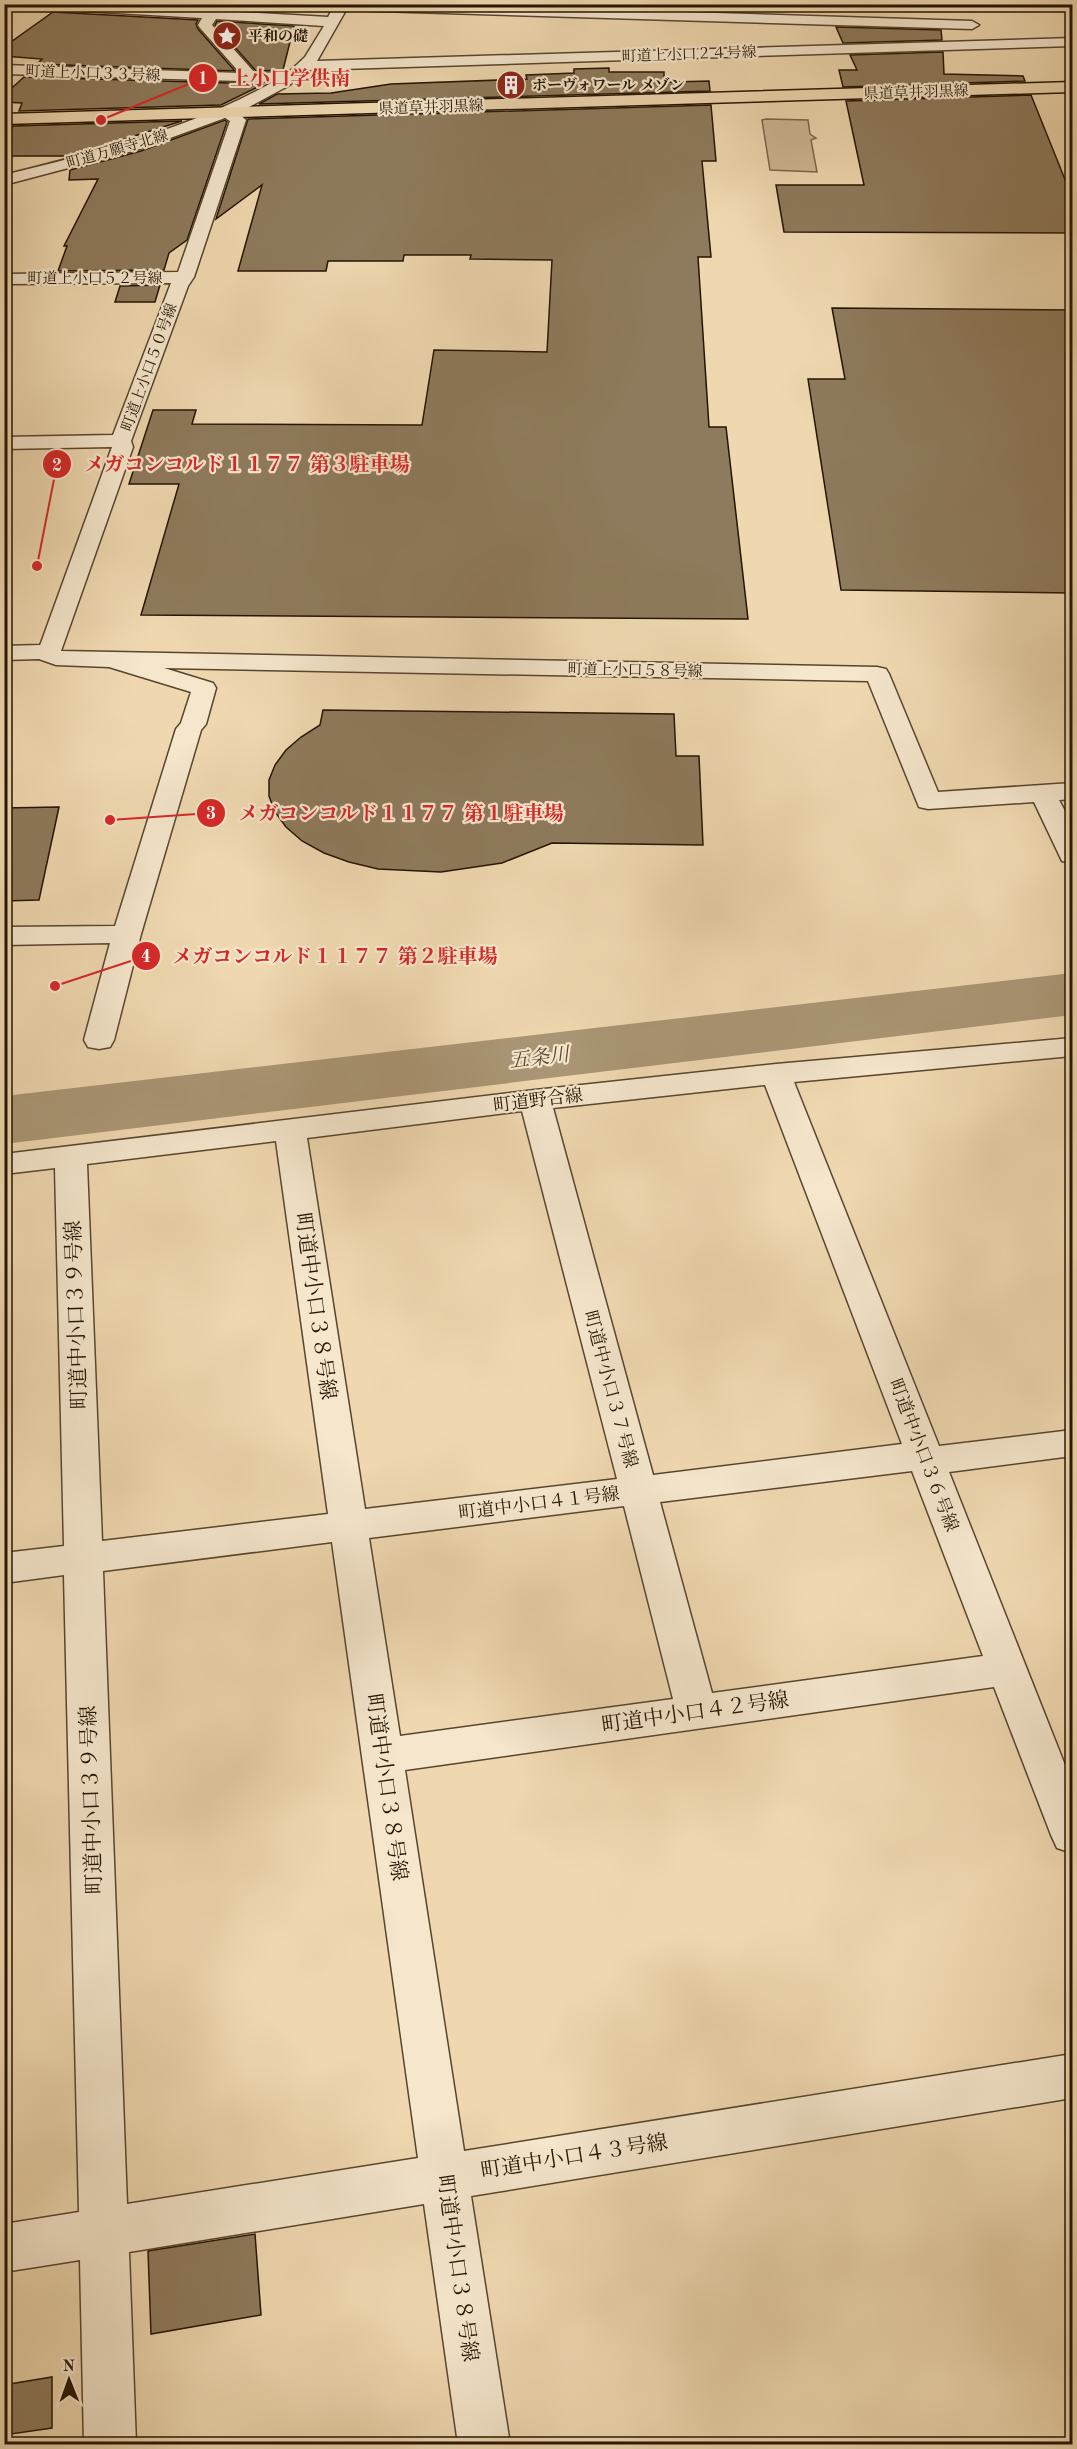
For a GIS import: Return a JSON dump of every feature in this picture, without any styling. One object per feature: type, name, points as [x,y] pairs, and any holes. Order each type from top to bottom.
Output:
[{"type":"main road","name":"県道草井羽黒線","points":[[4,119],[1072,87]]},
{"type":"street","points":[[30,4],[216,10],[332,22]]},
{"type":"street","points":[[306,66],[342,5],[678,10],[983,25]]},
{"type":"street","points":[[216,10],[205,25],[250,77]]},
{"type":"street","points":[[670,55],[678,10]]},
{"type":"street","points":[[1006,26],[1012,44]]},
{"type":"street","name":"町道上小口２４号線","points":[[306,66],[1072,42]]},
{"type":"street","name":"町道万願寺北線","points":[[4,180],[141,143],[228,112],[290,78],[306,66]]},
{"type":"street","points":[[4,84],[8,69]]},
{"type":"street","name":"町道上小口３３号線","points":[[8,69],[290,78]]},
{"type":"street","name":"町道上小口５０号線","points":[[48,652],[71,595],[123,447],[121,441],[182,281],[238,120],[228,112]]},
{"type":"street","name":"町道上小口５２号線","points":[[4,279],[182,281]]},
{"type":"street","points":[[4,287],[182,281]]},
{"type":"street","points":[[4,443],[121,441]]},
{"type":"street","points":[[4,653],[48,652],[49,656],[56,658],[111,660],[204,688],[193,724],[189,729],[127,934],[99,1040]]},
{"type":"street","name":"町道上小口５８号線","points":[[111,660],[877,674],[928,801],[1072,790]]},
{"type":"street","points":[[1042,793],[1062,829],[1072,855]]},
{"type":"street","points":[[4,936],[127,934]]},
{"type":"street","name":"町道野合線","points":[[4,1164],[535,1100],[777,1074],[1072,1047]]},
{"type":"street","name":"町道中小口３６号線","points":[[777,1074],[1072,1835]]},
{"type":"street","name":"町道中小口３７号線","points":[[535,1100],[697,1712]]},
{"type":"street","name":"町道中小口３８号線","points":[[290,1130],[484,2445]]},
{"type":"street","name":"町道中小口３９号線","points":[[71,1156],[110,2445]]},
{"type":"street","name":"町道中小口４１号線","points":[[4,1568],[910,1457],[927,1461],[1072,1443]]},
{"type":"street","name":"町道中小口４２号線","points":[[383,1756],[1008,1669]]},
{"type":"street","name":"町道中小口４３号線","points":[[4,2248],[1072,2076]]},
{"type":"shaded area","points":[[762,120],[808,120],[810,134],[816,138],[811,140],[817,172],[770,170]]},
{"type":"building","points":[[53,12],[198,20],[196,24],[198,29],[235,71],[37,64],[42,59],[4,56],[4,47]]},
{"type":"building","points":[[217,21],[294,26],[283,70],[256,71],[215,25]]},
{"type":"building","points":[[836,27],[941,30],[942,40],[843,43]]},
{"type":"building","points":[[943,52],[944,74],[1023,76],[1025,81],[843,87],[839,70],[857,70],[850,55]]},
{"type":"building","points":[[609,68],[609,72],[664,72],[664,77],[670,77],[670,82],[709,81],[710,91],[259,104],[277,94],[331,93],[391,84],[527,79],[526,75],[574,73],[574,69]]},
{"type":"building","points":[[24,77],[264,84],[221,105],[19,111],[22,103],[4,102],[4,95]]},
{"type":"building","points":[[1031,95],[1072,197],[1072,233],[784,232],[776,185],[864,185],[846,101]]},
{"type":"building","points":[[711,105],[716,161],[702,161],[711,257],[698,257],[709,427],[726,427],[748,619],[141,615],[179,484],[129,484],[153,410],[196,410],[192,424],[422,425],[434,350],[547,352],[552,260],[470,259],[471,255],[404,255],[403,261],[328,261],[326,271],[238,271],[262,185],[216,219],[248,119]]},
{"type":"building","points":[[225,120],[227,122],[187,240],[169,253],[164,270],[58,271],[67,246],[64,246],[98,179],[69,180],[70,170],[141,151]]},
{"type":"building","points":[[182,121],[71,156],[4,156],[4,146],[13,126]]},
{"type":"building","points":[[160,285],[155,302],[115,302],[120,286]]},
{"type":"building","points":[[832,308],[1072,310],[1072,593],[841,590],[808,379],[845,379]]},
{"type":"building","points":[[323,710],[674,714],[676,756],[699,756],[703,845],[552,843],[502,863],[441,872],[378,869],[349,862],[324,853],[302,841],[286,827],[275,812],[269,796],[269,780],[275,765],[286,750],[320,725]]},
{"type":"building","points":[[59,807],[39,900],[4,901],[4,808]]},
{"type":"building","points":[[255,2234],[261,2315],[151,2334],[148,2251]]},
{"type":"building","points":[[52,2377],[52,2428],[4,2435],[4,2385]]},
{"type":"waterway","name":"五条川","points":[[4,1120],[1072,994]]},
{"type":"place","name":"平和の礎","points":[[227,36]]},
{"type":"place","name":"ボーヴォワール メゾン","points":[[511,85]]},
{"type":"place","name":"上小口学供南","points":[[101,120]]},
{"type":"place","name":"メガコンコルド１１７７ 第３駐車場","points":[[37,566]]},
{"type":"place","name":"メガコンコルド１１７７ 第１駐車場","points":[[110,820]]},
{"type":"place","name":"メガコンコルド１１７７ 第２駐車場","points":[[55,986]]}]
